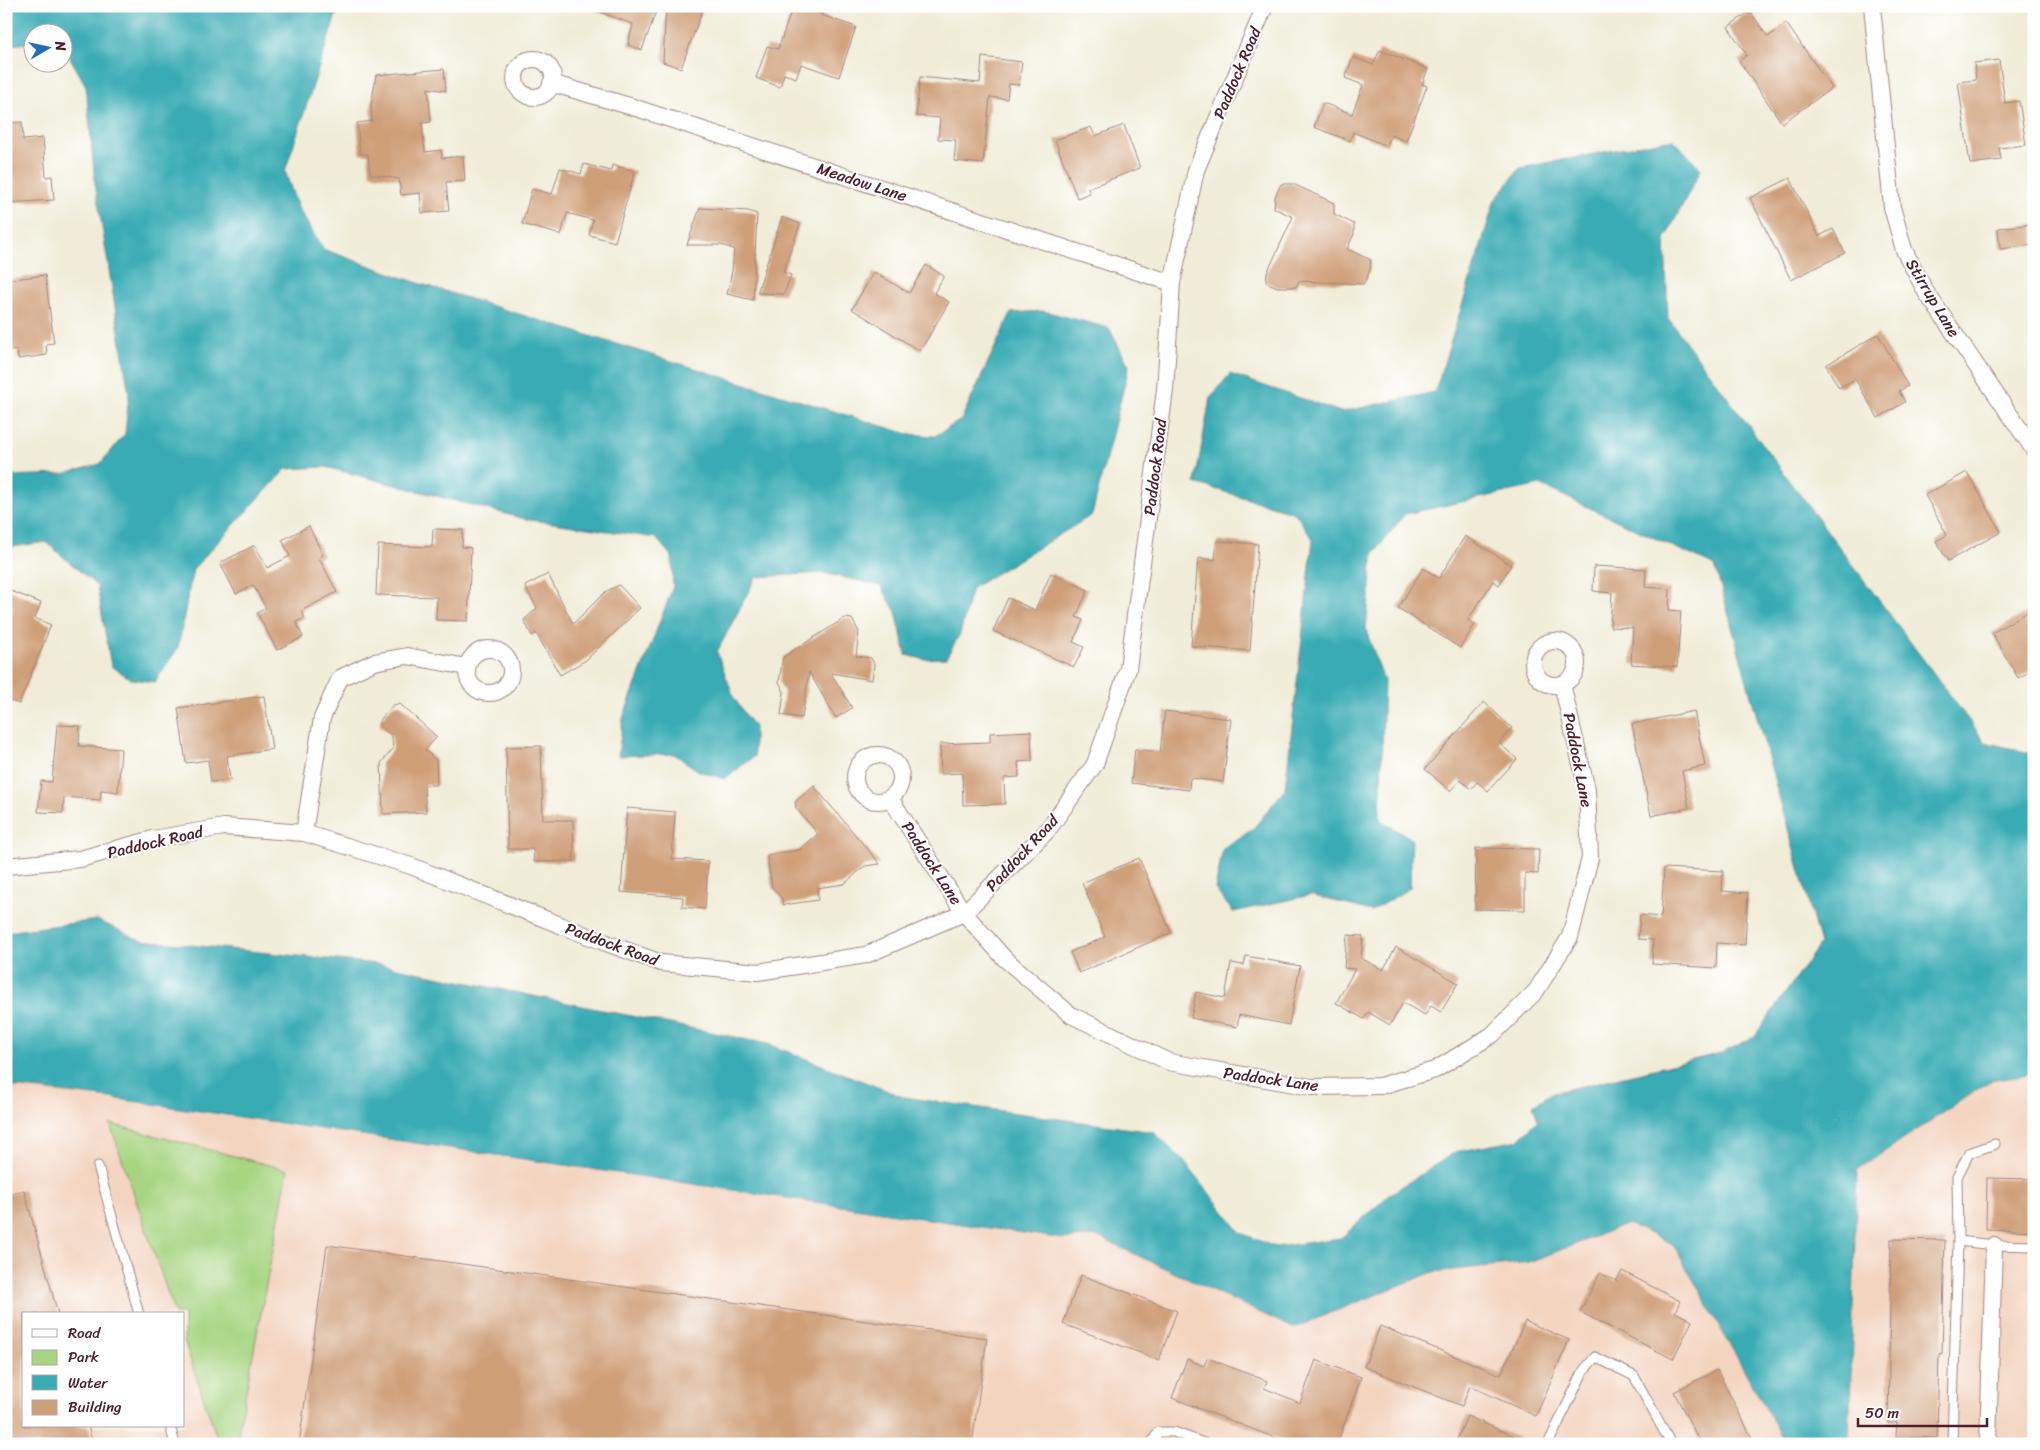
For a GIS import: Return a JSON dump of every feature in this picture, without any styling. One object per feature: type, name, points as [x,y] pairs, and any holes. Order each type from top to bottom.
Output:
[{"type":"street","name":"Paddock Road","points":[[6,866],[80,860],[153,838],[224,827],[304,834],[411,866],[593,938],[661,962],[758,972],[866,955],[964,913],[1047,831],[1095,764],[1128,669],[1165,390],[1172,283],[1196,170],[1265,6]]},
{"type":"street","name":"Stirrup Lane","points":[[1872,6],[1892,207],[1904,250],[1926,292],[2034,450]]},
{"type":"street","name":"Meadow Lane","points":[[551,83],[636,108],[1172,283]]},
{"type":"street","points":[[304,834],[322,718],[340,678],[374,662],[407,656],[467,667]]},
{"type":"street","name":"Paddock Lane","points":[[890,798],[964,913],[1005,959],[1071,1015],[1169,1062],[1311,1087],[1380,1086],[1435,1070],[1492,1035],[1536,991],[1570,937],[1590,858],[1586,790],[1562,684]]},
{"type":"street","points":[[1988,1444],[1994,1245]]},
{"type":"lane","points":[[1952,1444],[1958,1241],[1957,1177],[1969,1153],[1995,1144]]},
{"type":"lane","points":[[98,1166],[138,1312]]},
{"type":"lane","points":[[1958,1241],[1994,1245],[2034,1246]]},
{"type":"lane","points":[[1548,1444],[1584,1370],[1595,1358],[1634,1376],[1671,1444]]},
{"type":"lane","points":[[171,1428],[175,1444]]},
{"type":"lane","points":[[1150,1444],[1158,1432],[1174,1432],[1206,1444]]},
{"type":"shaded area","points":[[2034,1074],[2034,1444],[1849,1444],[1857,1170],[1990,1081]]},
{"type":"shaded area","points":[[6,1084],[1058,1239],[1096,1236],[1293,1328],[1433,1272],[1529,1262],[1628,1224],[1673,1243],[1786,1444],[6,1444]]},
{"type":"green space","points":[[110,1124],[288,1170],[236,1444],[219,1444],[185,1343],[185,1312],[174,1312]]},
{"type":"water","points":[[6,6],[339,6],[285,171],[298,208],[323,249],[415,282],[908,434],[935,436],[961,420],[1011,313],[1044,311],[1109,328],[1129,366],[1092,515],[972,588],[960,634],[946,658],[923,659],[906,655],[896,612],[881,586],[824,573],[756,577],[717,652],[734,698],[754,727],[754,757],[724,779],[699,771],[674,754],[618,756],[623,718],[673,587],[672,557],[656,538],[525,519],[326,467],[286,469],[193,569],[178,648],[155,682],[131,679],[111,666],[97,586],[46,542],[6,548],[6,476],[63,474],[100,464],[125,434],[129,394],[95,183],[86,86],[72,61],[72,22],[22,22],[22,44],[6,45]]},
{"type":"water","points":[[1673,139],[1701,169],[1665,239],[1668,318],[1985,742],[2034,754],[2034,1074],[1990,1081],[1857,1170],[1849,1444],[1786,1444],[1673,1244],[1628,1224],[1529,1262],[1433,1272],[1293,1328],[1096,1236],[1063,1239],[111,1098],[6,1086],[6,932],[97,920],[140,940],[377,964],[768,1044],[903,1097],[1153,1132],[1182,1159],[1241,1233],[1275,1247],[1341,1238],[1389,1195],[1455,1152],[1518,1140],[1538,1120],[1533,1105],[1552,1093],[1722,1053],[1754,1037],[1820,944],[1715,566],[1540,485],[1405,514],[1373,554],[1366,630],[1384,681],[1380,820],[1412,839],[1410,888],[1371,911],[1311,895],[1233,912],[1215,889],[1223,848],[1253,829],[1285,789],[1313,539],[1295,513],[1195,483],[1210,398],[1230,374],[1341,412],[1435,392],[1495,200],[1520,168]]},
{"type":"building","points":[[588,6],[658,6],[642,50],[628,45],[633,24],[588,8]]},
{"type":"building","points":[[666,6],[704,6],[681,68],[663,62]]},
{"type":"building","points":[[793,6],[824,6],[821,15],[856,27],[839,77],[801,64],[796,78],[784,74],[780,87],[756,78],[767,46],[778,49]]},
{"type":"building","points":[[1750,11],[1768,37],[1786,23],[1832,88],[1782,123],[1739,61],[1747,55],[1728,27]]},
{"type":"building","points":[[1380,50],[1428,69],[1422,84],[1427,86],[1406,141],[1391,135],[1387,146],[1353,132],[1350,141],[1314,127],[1323,103],[1352,114],[1363,85],[1345,78],[1353,57],[1373,65]]},
{"type":"building","points":[[982,57],[1022,62],[1019,85],[1009,84],[1007,99],[990,97],[983,164],[954,161],[956,140],[938,139],[940,118],[916,116],[920,77],[980,83]]},
{"type":"building","points":[[1999,60],[2005,103],[2019,101],[2026,145],[1999,148],[2001,160],[1970,164],[1958,82],[1976,80],[1974,63]]},
{"type":"building","points":[[444,69],[446,91],[428,88],[431,122],[422,123],[425,152],[441,150],[442,158],[463,156],[465,181],[446,182],[449,211],[422,213],[420,193],[401,195],[399,179],[370,174],[368,154],[360,154],[357,123],[372,121],[371,106],[376,75]]},
{"type":"building","points":[[22,122],[23,140],[43,138],[46,177],[52,176],[54,200],[6,203],[6,123]]},
{"type":"building","points":[[1124,125],[1140,168],[1088,188],[1090,193],[1077,198],[1055,140],[1091,127],[1095,136]]},
{"type":"building","points":[[584,164],[611,171],[612,165],[635,171],[615,242],[589,235],[593,220],[567,213],[561,235],[522,224],[532,189],[552,194],[560,168],[581,174]]},
{"type":"building","points":[[1790,178],[1819,236],[1833,229],[1845,253],[1791,280],[1750,198]]},
{"type":"building","points":[[1281,184],[1293,184],[1334,203],[1334,214],[1354,224],[1354,234],[1347,249],[1371,260],[1370,270],[1364,284],[1299,281],[1296,287],[1277,287],[1266,282],[1267,273],[1293,217],[1274,208],[1275,197]]},
{"type":"building","points":[[700,208],[748,211],[757,214],[753,300],[727,294],[734,249],[721,245],[687,245]]},
{"type":"building","points":[[782,217],[800,224],[783,272],[791,275],[784,294],[757,293]]},
{"type":"building","points":[[2034,224],[2034,245],[2000,249],[1998,228]]},
{"type":"building","points":[[926,265],[944,276],[934,293],[949,302],[920,351],[852,309],[874,272],[909,293]]},
{"type":"building","points":[[45,275],[54,343],[46,344],[47,355],[18,359],[17,350],[6,351],[6,280]]},
{"type":"building","points":[[1878,334],[1908,386],[1899,391],[1905,402],[1878,418],[1855,379],[1839,388],[1826,365]]},
{"type":"building","points":[[1967,472],[2001,532],[1948,561],[1936,541],[1947,535],[1925,495]]},
{"type":"building","points":[[309,526],[323,555],[319,558],[337,592],[301,611],[305,618],[296,622],[303,637],[277,650],[257,613],[266,608],[253,585],[236,594],[220,563],[255,545],[267,568],[290,556],[282,540]]},
{"type":"building","points":[[433,529],[463,530],[462,547],[471,548],[468,621],[436,620],[437,597],[376,595],[378,545],[432,547]]},
{"type":"building","points":[[1465,536],[1511,565],[1499,585],[1493,581],[1468,620],[1475,624],[1460,648],[1398,608],[1423,568],[1439,578]]},
{"type":"building","points":[[1217,541],[1258,544],[1250,651],[1191,646],[1198,558],[1215,560]]},
{"type":"building","points":[[1594,566],[1646,569],[1645,587],[1670,589],[1669,610],[1681,611],[1677,667],[1631,664],[1633,628],[1610,627],[1612,593],[1593,591]]},
{"type":"building","points":[[1051,573],[1088,590],[1076,617],[1083,620],[1073,642],[1084,647],[1074,667],[993,631],[1008,598],[1035,610]]},
{"type":"building","points":[[548,574],[573,624],[605,592],[619,585],[640,608],[586,660],[560,675],[536,633],[532,636],[524,620],[537,608],[525,586]]},
{"type":"building","points":[[6,589],[41,603],[35,618],[51,625],[19,704],[6,699]]},
{"type":"building","points":[[2034,608],[2034,669],[2018,678],[1992,633]]},
{"type":"building","points":[[845,618],[852,619],[859,632],[856,656],[871,658],[874,664],[872,680],[831,673],[852,708],[836,718],[809,672],[802,718],[781,715],[784,692],[779,682],[783,657]]},
{"type":"building","points":[[264,696],[272,749],[227,756],[230,780],[211,782],[208,760],[186,763],[178,708]]},
{"type":"building","points":[[1484,702],[1512,728],[1499,743],[1517,759],[1488,791],[1477,782],[1471,789],[1460,780],[1450,791],[1425,769]]},
{"type":"building","points":[[400,704],[437,737],[425,750],[436,760],[437,785],[424,785],[426,812],[383,814],[381,763],[393,749],[392,736],[380,726],[380,720],[393,705]]},
{"type":"building","points":[[1165,711],[1231,719],[1223,782],[1190,778],[1189,790],[1131,783],[1135,749],[1160,752]]},
{"type":"building","points":[[1694,711],[1705,766],[1682,771],[1689,808],[1651,816],[1632,724]]},
{"type":"building","points":[[57,725],[80,726],[79,746],[121,749],[118,792],[101,790],[100,800],[64,797],[63,813],[38,812],[41,781],[52,782]]},
{"type":"building","points":[[1031,731],[1032,761],[1018,762],[1019,777],[1004,778],[1005,804],[963,805],[962,773],[941,774],[940,744],[990,742],[990,733]]},
{"type":"building","points":[[541,746],[543,820],[573,820],[574,861],[534,862],[533,849],[508,849],[506,747]]},
{"type":"building","points":[[814,786],[880,864],[865,866],[844,884],[817,888],[818,900],[783,905],[782,899],[772,887],[767,855],[799,850],[818,834],[796,808],[795,802]]},
{"type":"building","points":[[627,808],[675,812],[672,859],[708,861],[705,909],[682,907],[683,897],[621,892]]},
{"type":"building","points":[[1476,848],[1539,849],[1538,874],[1525,873],[1525,910],[1475,909]]},
{"type":"building","points":[[1139,858],[1171,933],[1079,973],[1070,952],[1105,937],[1082,883]]},
{"type":"building","points":[[1664,868],[1723,871],[1722,891],[1748,893],[1745,945],[1717,943],[1716,968],[1652,964],[1653,940],[1638,939],[1640,915],[1661,917]]},
{"type":"building","points":[[1347,935],[1363,936],[1361,958],[1383,970],[1396,947],[1458,983],[1441,1012],[1431,1006],[1425,1015],[1403,1003],[1390,1025],[1368,1012],[1364,1019],[1336,1003],[1355,969],[1344,968]]},
{"type":"building","points":[[1246,956],[1300,966],[1289,1025],[1239,1015],[1237,1027],[1191,1018],[1196,992],[1225,998],[1231,963],[1244,965]]},
{"type":"building","points":[[1987,1178],[2034,1179],[2034,1231],[1986,1229]]},
{"type":"building","points":[[24,1190],[57,1312],[22,1312],[22,1428],[89,1428],[93,1444],[6,1444],[6,1195]]},
{"type":"building","points":[[1891,1239],[1945,1240],[1942,1354],[1939,1353],[1937,1438],[1896,1437],[1897,1423],[1888,1423]]},
{"type":"building","points":[[327,1245],[987,1338],[972,1444],[299,1444]]},
{"type":"building","points":[[1622,1271],[1680,1301],[1675,1312],[1692,1321],[1673,1359],[1580,1312],[1600,1273],[1616,1281]]},
{"type":"building","points":[[1081,1275],[1177,1311],[1159,1360],[1063,1324]]},
{"type":"building","points":[[1525,1321],[1569,1340],[1536,1416],[1470,1386],[1462,1406],[1364,1367],[1380,1326],[1501,1375]]},
{"type":"building","points":[[1207,1358],[1267,1381],[1264,1388],[1300,1403],[1316,1360],[1361,1377],[1337,1444],[1291,1444],[1172,1398],[1187,1359],[1204,1366]]},
{"type":"building","points":[[1717,1370],[1755,1444],[1701,1444],[1674,1392]]},
{"type":"building","points":[[1467,1416],[1532,1444],[1455,1444]]}]
